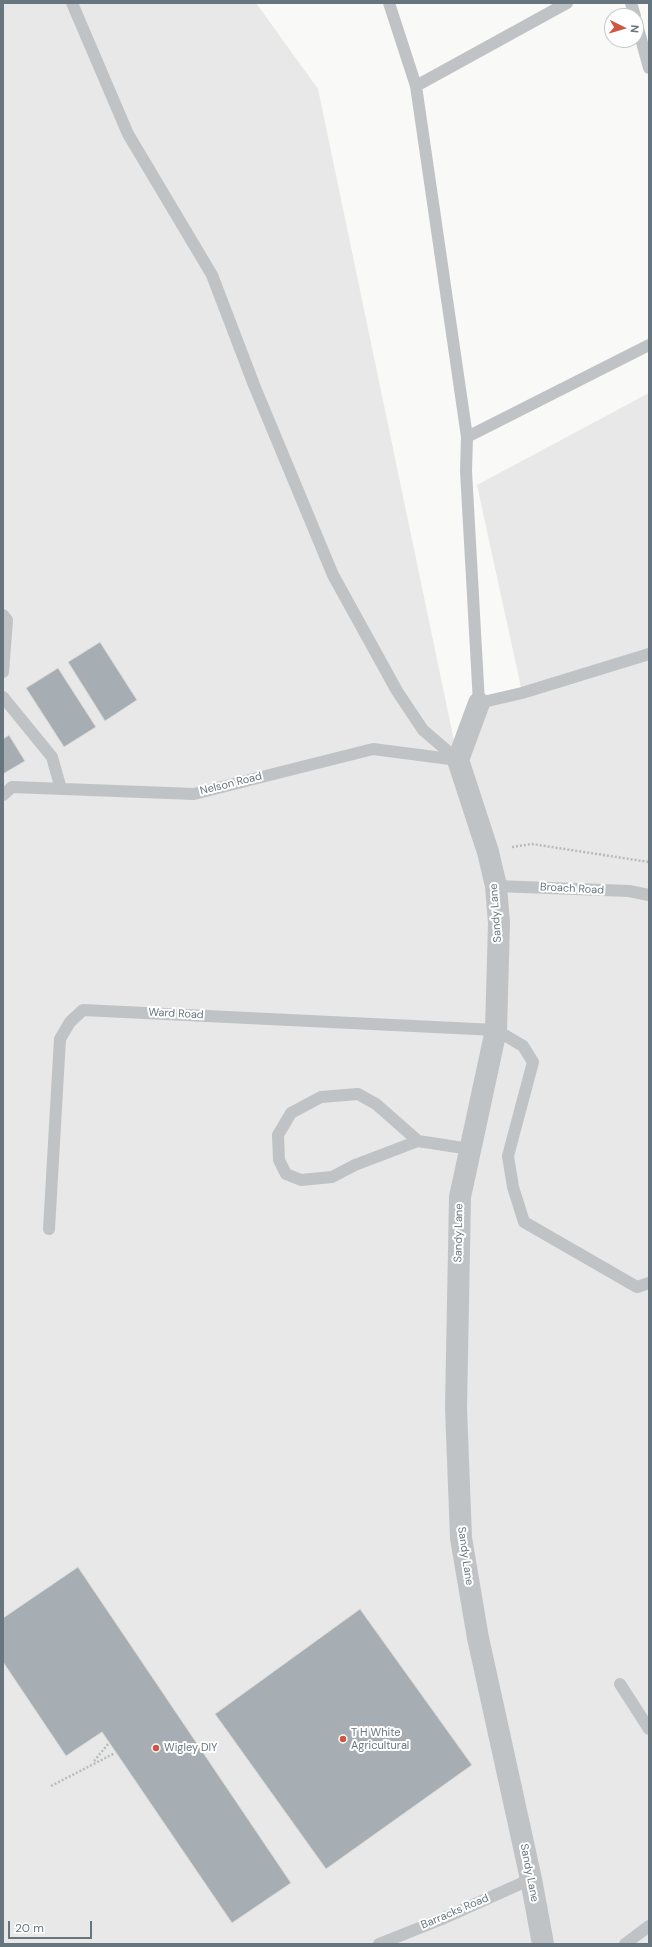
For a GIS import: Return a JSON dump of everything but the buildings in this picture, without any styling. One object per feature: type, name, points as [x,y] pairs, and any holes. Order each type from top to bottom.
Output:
[{"type":"street","points":[[458,760],[479,703]]},
{"type":"street","name":"Sandy Lane","points":[[458,760],[488,852],[496,886],[499,923],[496,1030],[460,1197],[456,1408],[461,1538],[478,1638],[531,1879],[543,1944]]},
{"type":"lane","points":[[72,3],[128,134],[212,276],[254,385],[333,574],[397,691],[423,730],[458,760]]},
{"type":"lane","points":[[389,3],[416,86],[467,437],[466,471],[479,703],[522,693],[649,654]]},
{"type":"lane","points":[[416,86],[567,3]]},
{"type":"lane","points":[[643,48],[649,68]]},
{"type":"lane","points":[[467,437],[649,345]]},
{"type":"lane","points":[[3,614],[6,620],[3,672]]},
{"type":"lane","points":[[3,697],[52,757],[61,789]]},
{"type":"lane","name":"Nelson Road","points":[[3,795],[12,787],[194,794],[373,749],[458,760]]},
{"type":"lane","name":"Broach Road","points":[[496,886],[629,892],[649,895]]},
{"type":"lane","name":"Ward Road","points":[[49,1229],[60,1039],[70,1022],[83,1010],[496,1030]]},
{"type":"lane","points":[[496,1030],[523,1046],[533,1062],[508,1156],[513,1187],[524,1222],[637,1287],[649,1282]]},
{"type":"lane","points":[[418,1141],[376,1104],[358,1094],[321,1097],[292,1113],[278,1135],[279,1160],[286,1174],[302,1180],[332,1177],[355,1165],[418,1141],[470,1149]]},
{"type":"lane","points":[[620,1684],[649,1729]]},
{"type":"lane","name":"Barracks Road","points":[[379,1944],[442,1919],[531,1879]]},
{"type":"lane","points":[[625,1944],[649,1926]]},
{"type":"path","points":[[488,852],[532,844],[649,862]]},
{"type":"path","points":[[93,1763],[109,1743]]},
{"type":"path","points":[[51,1786],[115,1753]]},
{"type":"shaded area","points":[[3,3],[256,3],[318,89],[458,760],[479,703],[522,692],[477,485],[649,393],[649,1944],[3,1944]]},
{"type":"place","name":"T H White Agricultural","points":[[343,1739]]},
{"type":"place","name":"Wigley DIY","points":[[156,1748]]}]
